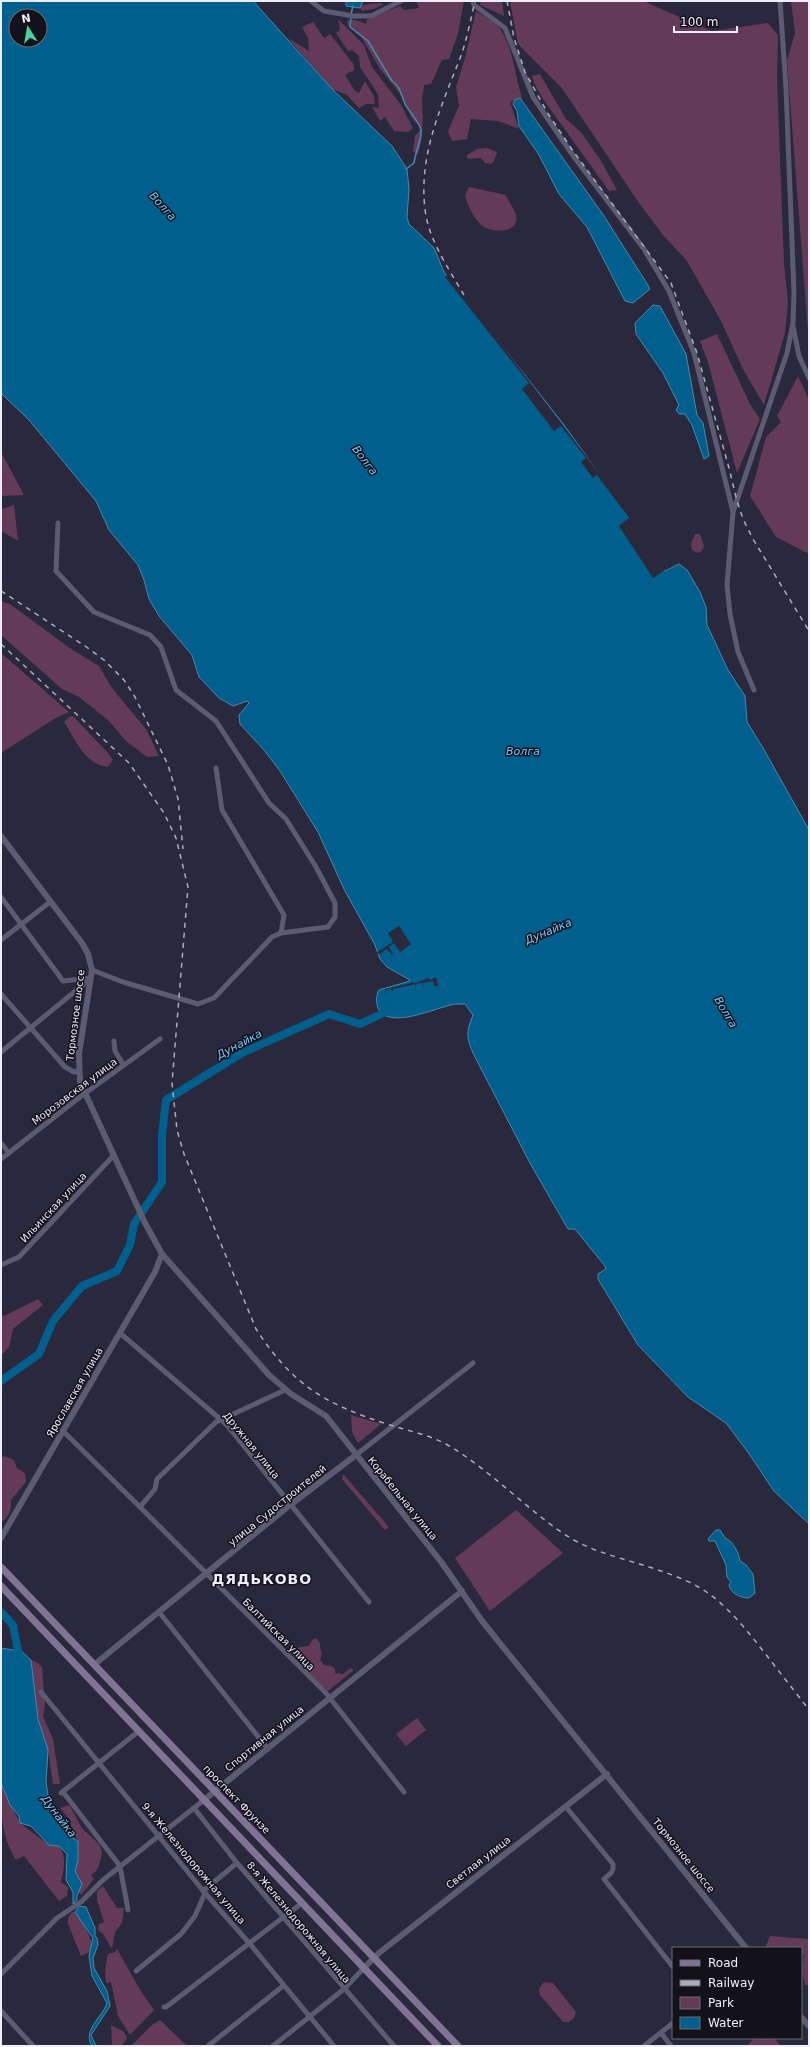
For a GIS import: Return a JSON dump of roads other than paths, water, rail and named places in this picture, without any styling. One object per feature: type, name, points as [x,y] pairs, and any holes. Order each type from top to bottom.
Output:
[{"type":"main road","name":"проспект Фрунзе","points":[[1,1567],[458,2046]]},
{"type":"main road","points":[[1,1586],[438,2046]]},
{"type":"street","points":[[311,1],[324,11],[351,16],[371,16],[401,1]]},
{"type":"street","points":[[473,1],[474,5],[505,28],[533,97],[574,157],[644,250],[670,291],[694,353],[733,512]]},
{"type":"street","points":[[754,690],[738,652],[730,614],[727,585],[733,512],[787,353],[793,323],[794,285],[786,88],[780,1]]},
{"type":"street","points":[[793,323],[799,356],[809,378]]},
{"type":"street","points":[[58,523],[56,571],[94,612],[150,635],[161,647],[176,690],[216,721],[269,803],[286,818],[316,866],[335,903],[334,916],[328,927],[281,933],[272,937],[214,998],[198,1004],[123,982],[92,970]]},
{"type":"street","points":[[216,768],[222,810],[284,915],[281,933]]},
{"type":"street","name":"Тормозное шоссе","points":[[1,836],[82,943],[88,954],[92,970],[80,1043],[79,1071],[84,1094],[114,1155],[138,1209],[162,1254]]},
{"type":"street","points":[[1,896],[63,981],[91,978]]},
{"type":"street","points":[[1,940],[50,902]]},
{"type":"street","points":[[1,1052],[91,978]]},
{"type":"street","points":[[1,994],[29,1028],[65,1067],[74,1072],[79,1071]]},
{"type":"street","name":"Морозовская улица","points":[[1,1159],[123,1064],[160,1038]]},
{"type":"street","points":[[114,1040],[115,1051],[123,1064]]},
{"type":"street","points":[[1,1143],[9,1153]]},
{"type":"street","name":"Ильинская улица","points":[[1,1265],[19,1257],[114,1155]]},
{"type":"street","name":"Ярославская улица","points":[[1,1538],[155,1272],[162,1254]]},
{"type":"street","name":"Корабельная улица","points":[[162,1254],[251,1357],[285,1390],[321,1412],[442,1563],[482,1621],[607,1774]]},
{"type":"street","name":"Дружная улица","points":[[120,1333],[221,1419],[369,1602]]},
{"type":"street","name":"улица Судостроителей","points":[[95,1664],[290,1505],[473,1363]]},
{"type":"street","points":[[140,1506],[155,1489],[157,1480],[221,1419],[285,1390]]},
{"type":"street","name":"Балтийская улица","points":[[63,1431],[140,1506],[329,1698],[404,1792]]},
{"type":"street","name":"Спортивная улица","points":[[1,1974],[57,1918],[81,1902],[120,1866],[268,1749],[462,1591]]},
{"type":"street","points":[[159,1612],[268,1749]]},
{"type":"street","name":"9-я Железнодорожная улица","points":[[41,1692],[99,1761],[204,1892],[250,1944],[283,1986],[334,2046]]},
{"type":"street","points":[[128,1910],[120,1866],[62,1793],[99,1761],[139,1731]]},
{"type":"street","name":"Тормозное шоссе","points":[[607,1774],[745,1947]]},
{"type":"street","name":"Светлая улица","points":[[364,1968],[607,1774]]},
{"type":"street","points":[[566,1806],[613,1864],[611,1873],[604,1879],[672,1966]]},
{"type":"street","name":"8-я Железнодорожная улица","points":[[194,1808],[237,1863],[394,2046]]},
{"type":"street","points":[[136,1971],[181,1934],[195,1916],[204,1892],[237,1863]]},
{"type":"street","points":[[164,2007],[250,1944],[302,1903]]},
{"type":"street","points":[[273,2046],[344,1989],[364,1968]]},
{"type":"street","points":[[208,2046],[283,1986]]},
{"type":"street","points":[[1,2011],[33,2046]]},
{"type":"street","points":[[802,2018],[809,2026]]},
{"type":"street","points":[[644,2046],[672,2024]]},
{"type":"street","points":[[661,2033],[671,2046]]},
{"type":"water","name":"Волга","points":[[1,1],[253,1],[332,89],[392,146],[407,169],[409,189],[407,217],[409,224],[434,248],[444,272],[564,425],[665,571],[679,564],[687,570],[700,592],[706,607],[707,625],[728,670],[745,696],[747,722],[809,830],[809,1524],[774,1491],[726,1423],[688,1397],[638,1345],[598,1279],[598,1274],[606,1269],[605,1266],[575,1229],[568,1229],[530,1163],[474,1055],[468,1039],[469,1026],[473,1015],[465,1004],[455,1004],[402,1018],[392,1018],[383,1015],[378,1008],[377,994],[379,990],[410,980],[387,967],[380,959],[375,945],[344,889],[318,832],[280,771],[264,750],[240,724],[239,715],[249,703],[247,701],[233,706],[219,698],[199,677],[192,655],[159,616],[149,599],[138,565],[109,530],[96,501],[29,420],[1,393]]},
{"type":"water","points":[[346,1],[363,1],[360,8],[346,6]]},
{"type":"water","points":[[520,98],[604,216],[650,289],[633,303],[625,301],[587,227],[559,194],[539,155],[519,126],[517,111],[513,104],[515,100]]},
{"type":"water","points":[[653,305],[660,306],[686,354],[697,415],[703,423],[709,456],[704,459],[692,425],[685,414],[679,414],[676,410],[679,405],[663,373],[636,334],[635,323]]},
{"type":"water","points":[[716,1530],[720,1530],[725,1538],[733,1544],[740,1561],[746,1565],[753,1574],[755,1593],[749,1598],[737,1595],[730,1588],[729,1585],[731,1582],[727,1577],[726,1565],[715,1541],[709,1541],[708,1539]]},
{"type":"water","points":[[17,1647],[31,1660],[38,1719],[48,1750],[46,1782],[49,1802],[54,1808],[53,1815],[56,1815],[66,1834],[78,1841],[78,1861],[75,1871],[82,1884],[77,1900],[73,1904],[73,1892],[66,1880],[67,1854],[59,1846],[49,1845],[31,1826],[20,1823],[19,1816],[10,1805],[1,1783],[1,1648],[13,1650]]},
{"type":"water","points":[[79,1906],[86,1907],[95,1928],[95,1936],[97,1938],[98,1945],[93,1958],[94,1968],[107,1991],[110,2006],[91,2035],[96,2046],[92,2046],[89,2035],[107,2003],[92,1976],[89,1956],[93,1938],[75,1912]]},
{"type":"waterway","points":[[351,14],[353,6]]},
{"type":"waterway","points":[[351,17],[350,27],[368,41],[392,81],[399,89],[405,104],[420,127],[420,138],[414,163],[406,169]]},
{"type":"waterway","name":"Дунайка","points":[[1,1381],[39,1354],[53,1321],[82,1286],[117,1271],[130,1245],[134,1224],[162,1182],[162,1135],[166,1100],[242,1053],[329,1014],[360,1024],[390,1010]]},
{"type":"waterway","name":"Дунайка","points":[[1,1612],[13,1625],[19,1656]]},
{"type":"railway","points":[[464,295],[442,257],[428,226],[424,196],[424,177],[436,120],[463,50],[475,1]]},
{"type":"railway","points":[[507,1],[514,38],[525,72],[547,112],[573,151],[671,283],[697,353],[743,519],[753,539],[809,631]]},
{"type":"railway","points":[[1,591],[85,646],[104,660],[124,680],[135,697],[168,765],[178,799],[183,849]]},
{"type":"railway","points":[[1,644],[129,763],[164,813],[176,838],[188,887],[172,1083],[177,1130],[184,1154],[256,1329],[270,1349],[298,1379],[313,1391],[330,1401],[348,1410],[439,1441],[462,1454],[534,1512],[575,1541],[611,1556],[649,1567],[679,1578],[708,1593],[726,1608],[742,1625],[809,1710]]},
{"type":"district","name":"ДЯДЬКОВО","points":[[262,1579]]}]
